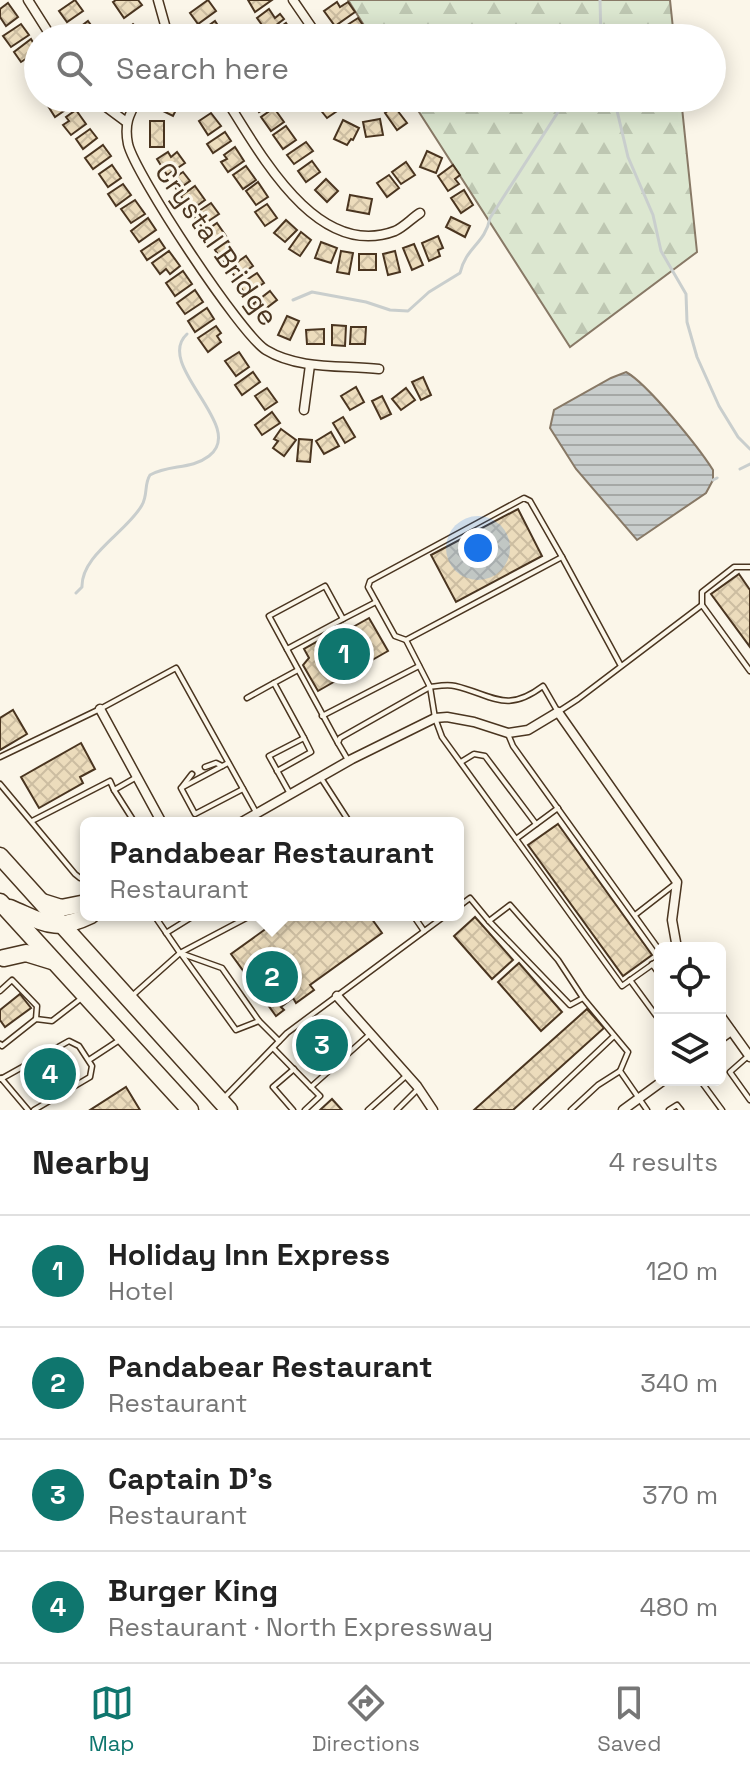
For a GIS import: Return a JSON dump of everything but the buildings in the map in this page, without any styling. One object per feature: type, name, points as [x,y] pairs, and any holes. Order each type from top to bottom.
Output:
[{"type":"highway","points":[[0,856],[221,1107]]},
{"type":"highway","points":[[39,900],[61,908],[80,904]]},
{"type":"highway","points":[[5,908],[62,926],[80,919]]},
{"type":"highway","points":[[2,959],[10,947],[5,908]]},
{"type":"highway","points":[[5,908],[190,1110]]},
{"type":"highway","points":[[78,944],[79,935],[87,921]]},
{"type":"highway","points":[[2,959],[33,954],[58,966]]},
{"type":"street","points":[[28,0],[43,24]]},
{"type":"street","points":[[158,0],[165,24]]},
{"type":"street","points":[[293,0],[309,24]]},
{"type":"street","points":[[113,112],[125,121],[130,112]]},
{"type":"street","points":[[234,112],[288,192],[316,219],[366,236],[396,231],[420,213]]},
{"type":"street","name":"Crystal Bridge","points":[[125,121],[136,165],[248,336],[267,351],[310,365],[379,369]]},
{"type":"street","points":[[304,410],[310,365]]},
{"type":"street","points":[[100,709],[159,817]]},
{"type":"street","points":[[251,817],[349,761],[435,718],[474,722],[508,733],[528,730],[558,712],[677,882],[672,920],[676,942]]},
{"type":"street","points":[[337,996],[419,1089],[433,1110]]},
{"type":"street","points":[[726,1024],[750,1056]]},
{"type":"street","points":[[726,1035],[731,1031]]},
{"type":"street","points":[[623,1110],[656,1086]]},
{"type":"lane","points":[[621,666],[530,501],[524,498],[370,581],[368,587],[395,636],[406,640],[430,687],[442,737],[622,986],[652,964],[654,967]]},
{"type":"lane","points":[[406,640],[562,557]]},
{"type":"lane","points":[[750,567],[734,567],[702,592],[702,605],[750,671]]},
{"type":"lane","points":[[343,619],[325,586],[269,616],[349,761]]},
{"type":"lane","points":[[287,649],[376,602]]},
{"type":"lane","points":[[338,743],[340,738],[430,687],[452,685],[505,703],[532,694],[543,686],[558,712],[702,605]]},
{"type":"lane","points":[[322,716],[419,666]]},
{"type":"lane","points":[[0,757],[176,668],[257,814]]},
{"type":"lane","points":[[247,698],[298,670]]},
{"type":"lane","points":[[274,683],[311,752],[277,771]]},
{"type":"lane","points":[[508,733],[513,746],[654,943]]},
{"type":"lane","points":[[290,794],[269,756],[304,738]]},
{"type":"lane","points":[[461,762],[474,754],[485,756],[536,824]]},
{"type":"lane","points":[[181,788],[229,762]]},
{"type":"lane","points":[[205,767],[216,763],[222,766]]},
{"type":"lane","points":[[181,788],[185,779],[192,774]]},
{"type":"lane","points":[[114,790],[137,777]]},
{"type":"lane","points":[[320,778],[346,817]]},
{"type":"lane","points":[[32,821],[110,781],[131,817]]},
{"type":"lane","points":[[0,784],[80,878]]},
{"type":"lane","points":[[181,788],[195,814],[243,789]]},
{"type":"lane","points":[[516,839],[558,808]]},
{"type":"lane","points":[[635,916],[677,882]]},
{"type":"lane","points":[[464,902],[470,898],[570,1005],[583,998]]},
{"type":"lane","points":[[489,921],[510,905],[551,951],[583,998],[628,1052],[620,1071],[598,1085],[571,1110]]},
{"type":"lane","points":[[158,921],[236,1030],[259,1021]]},
{"type":"lane","points":[[166,933],[185,921]]},
{"type":"lane","points":[[129,1000],[180,953],[241,921]]},
{"type":"lane","points":[[417,921],[424,931]]},
{"type":"lane","points":[[221,1107],[279,1041],[438,921]]},
{"type":"lane","points":[[180,953],[222,968],[259,1021],[279,1041]]},
{"type":"lane","points":[[0,991],[12,980],[37,1006],[36,1019]]},
{"type":"lane","points":[[630,980],[655,1014]]},
{"type":"lane","points":[[0,1044],[2,1046],[36,1019],[52,1021],[85,995]]},
{"type":"lane","points":[[311,1087],[370,1034]]},
{"type":"lane","points":[[536,1110],[614,1036]]},
{"type":"lane","points":[[88,1061],[123,1037]]},
{"type":"lane","points":[[28,1110],[1,1078],[69,1041],[79,1046],[92,1066],[90,1077],[34,1110]]},
{"type":"lane","points":[[273,1048],[320,1096],[305,1110]]},
{"type":"lane","points":[[750,1056],[730,1072],[750,1100]]},
{"type":"lane","points":[[293,1110],[273,1087],[294,1069]]},
{"type":"lane","points":[[620,1071],[647,1110]]},
{"type":"lane","points":[[368,1110],[407,1075]]},
{"type":"lane","points":[[704,1086],[722,1110]]},
{"type":"lane","points":[[397,1110],[419,1089]]},
{"type":"lane","points":[[669,1110],[677,1105],[681,1110]]},
{"type":"green space","points":[[348,0],[670,0],[673,24],[363,24]]},
{"type":"green space","points":[[419,112],[682,112],[697,252],[570,347]]},
{"type":"shaded area","points":[[626,372],[660,402],[713,470],[713,480],[706,493],[637,540],[576,469],[550,428],[554,410]]},
{"type":"waterway","points":[[600,0],[601,24]]},
{"type":"waterway","points":[[293,300],[312,292],[390,310],[408,311],[429,292],[460,273],[488,227],[490,218],[558,112]]},
{"type":"waterway","points":[[617,112],[628,157],[653,215],[661,251],[686,294],[687,322],[697,357],[719,406],[738,437],[750,449]]},
{"type":"waterway","points":[[76,593],[82,587],[89,564],[142,505],[150,475],[202,460],[218,444],[217,429],[210,413],[182,362],[180,347],[187,334]]},
{"type":"waterway","points":[[740,469],[750,464]]},
{"type":"waterway","points":[[713,480],[717,478]]},
{"type":"place","name":"Holiday Inn Express","points":[[344,654]]},
{"type":"place","name":"Pandabear Restaurant","points":[[272,977]]},
{"type":"place","name":"Captain D's","points":[[322,1045]]},
{"type":"place","name":"Burger King","points":[[50,1074]]}]
